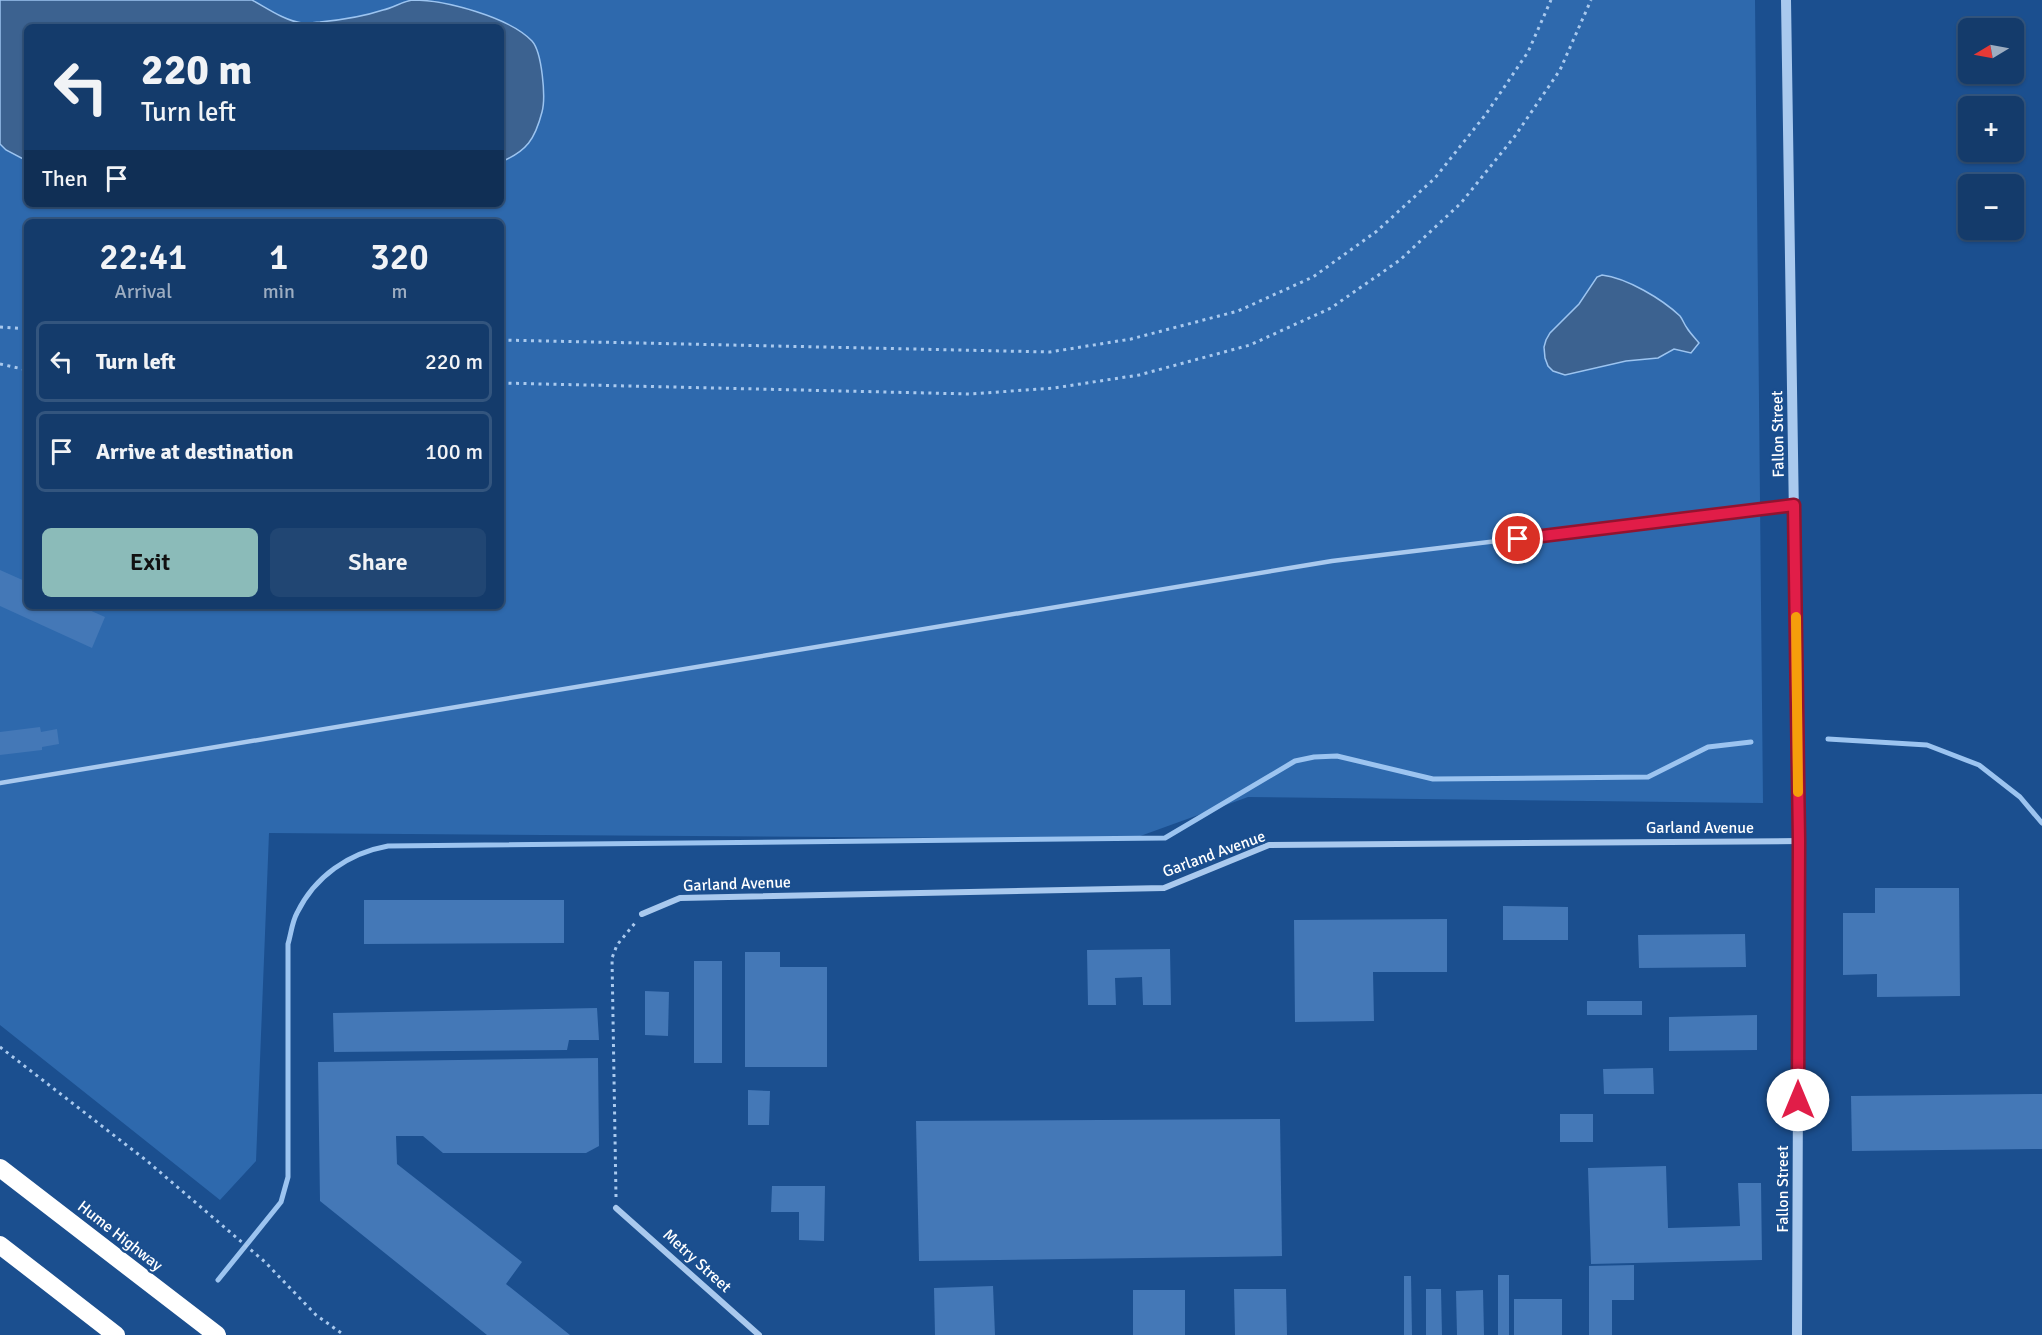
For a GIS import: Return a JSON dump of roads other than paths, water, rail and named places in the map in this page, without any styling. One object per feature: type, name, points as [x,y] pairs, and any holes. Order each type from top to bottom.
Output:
[{"type":"highway","name":"Hume Highway","points":[[0,1168],[217,1335]]},
{"type":"highway","points":[[0,1245],[116,1335]]},
{"type":"street","name":"Fallon Street","points":[[1786,0],[1799,841],[1797,1335]]},
{"type":"street","name":"Garland Avenue","points":[[642,914],[680,898],[1164,888],[1269,845],[1799,841]]},
{"type":"street","name":"Metry Street","points":[[616,1208],[759,1335]]},
{"type":"lane","points":[[0,783],[1332,561],[1794,505]]},
{"type":"waterway","points":[[1828,739],[1927,745],[1979,765],[2020,797],[2042,823]]},
{"type":"waterway","points":[[218,1280],[281,1202],[288,1177],[288,944],[294,920],[304,900],[323,877],[347,861],[374,849],[388,846],[1165,838],[1295,761],[1314,757],[1337,756],[1433,779],[1648,777],[1708,747],[1751,742]]}]
